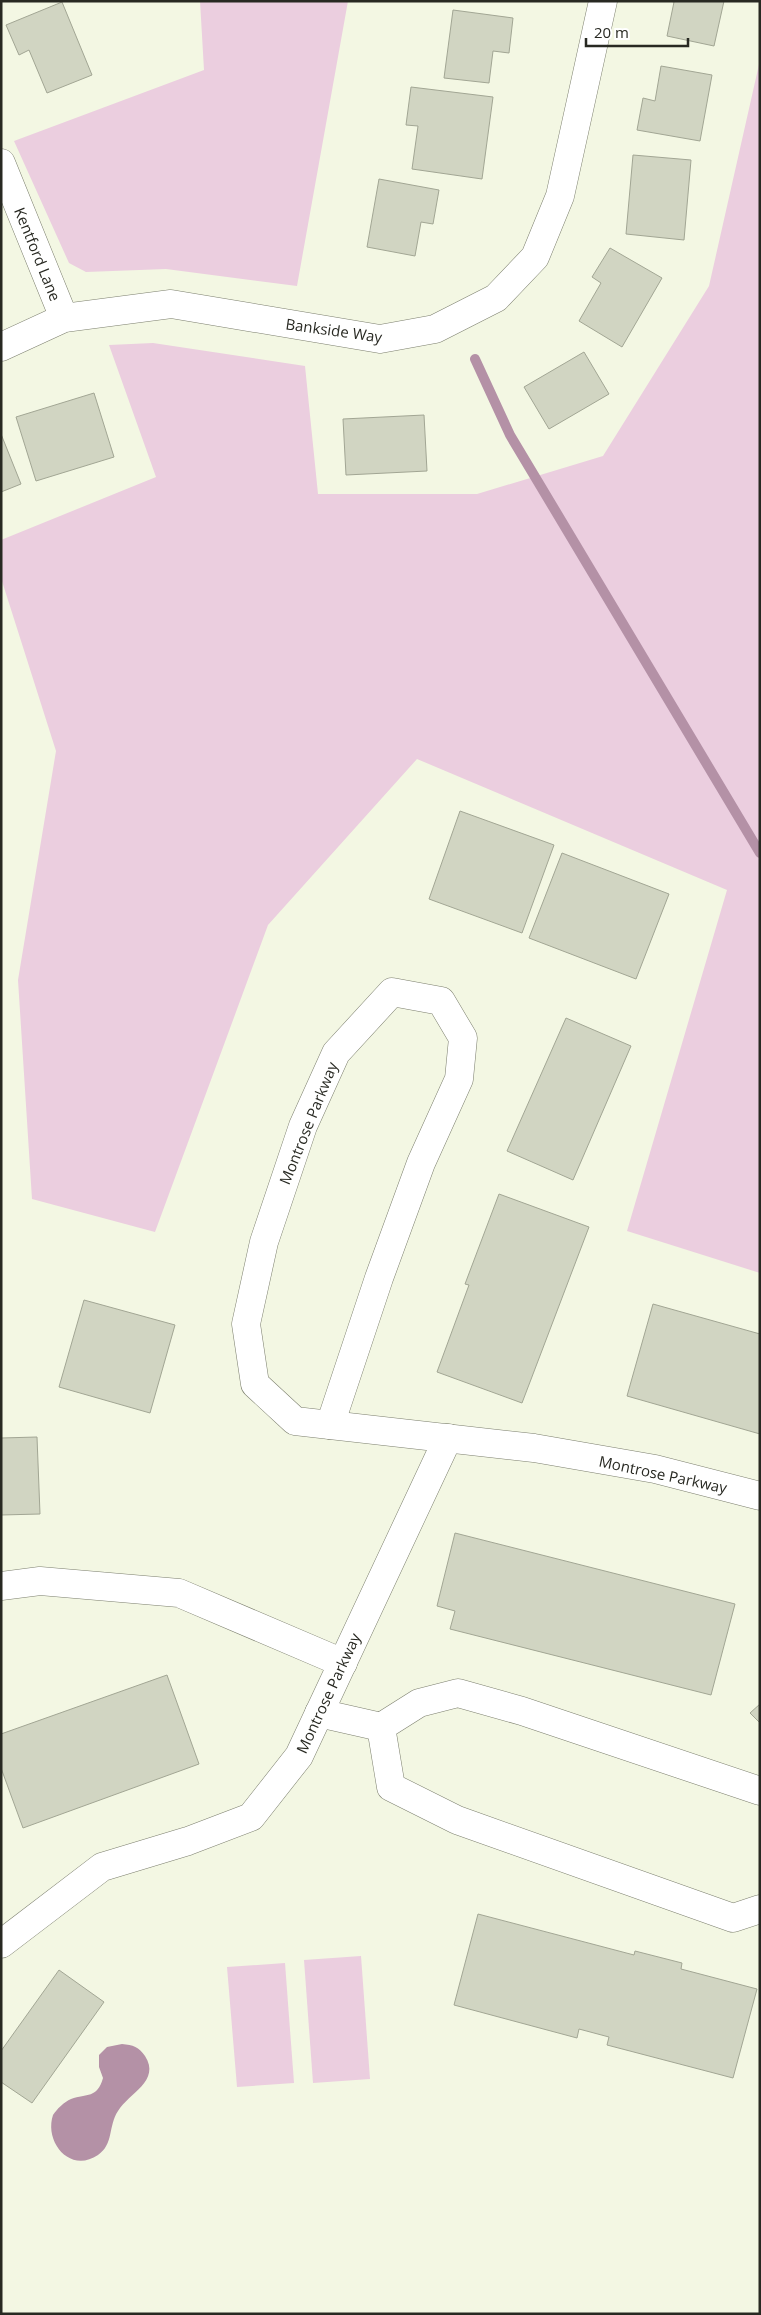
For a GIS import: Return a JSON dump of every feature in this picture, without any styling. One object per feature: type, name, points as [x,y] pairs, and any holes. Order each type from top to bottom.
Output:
[{"type":"street","name":"Bankside Way","points":[[1,348],[64,318],[171,304],[380,339],[435,329],[496,298],[535,257],[560,196],[603,1]]},
{"type":"street","name":"Kentford Lane","points":[[1,163],[64,318]]},
{"type":"street","name":"Montrose Parkway","points":[[330,1425],[379,1278],[421,1164],[460,1080],[463,1038],[441,1001],[392,992],[336,1053],[303,1126],[264,1242],[246,1324],[255,1384],[295,1421],[330,1425],[448,1438],[534,1448],[655,1469],[760,1496]]},
{"type":"street","name":"Montrose Parkway","points":[[1,1944],[102,1867],[188,1841],[251,1817],[299,1756],[448,1438]]},
{"type":"street","points":[[1,1586],[40,1581],[179,1593],[343,1663]]},
{"type":"street","points":[[319,1713],[381,1727],[419,1703],[458,1694],[522,1711],[760,1792]]},
{"type":"street","points":[[381,1727],[391,1787],[457,1820],[733,1918],[760,1909]]},
{"type":"shaded area","points":[[200,1],[348,1],[297,286],[166,269],[86,272],[69,263],[14,141],[204,70]]},
{"type":"shaded area","points":[[760,60],[760,1273],[627,1231],[727,890],[417,759],[268,925],[155,1232],[32,1199],[18,980],[56,751],[1,578],[1,540],[156,477],[109,345],[153,343],[305,366],[318,494],[477,494],[603,456],[709,286]]},
{"type":"shaded area","points":[[361,1956],[370,2079],[313,2083],[304,1960]]},
{"type":"shaded area","points":[[285,1963],[294,2083],[237,2087],[227,1967]]},
{"type":"shaded area","points":[[122,2044],[135,2047],[145,2056],[149,2065],[149,2073],[146,2080],[118,2111],[109,2140],[103,2151],[88,2160],[78,2161],[69,2158],[56,2145],[52,2135],[53,2115],[68,2100],[91,2094],[98,2089],[103,2078],[99,2067],[99,2055],[107,2047]]},
{"type":"building","points":[[670,1],[724,1],[714,46],[667,36],[674,2]]},
{"type":"building","points":[[62,2],[92,75],[47,93],[29,50],[19,55],[6,25]]},
{"type":"building","points":[[453,10],[513,18],[509,53],[493,51],[489,83],[444,78]]},
{"type":"building","points":[[661,66],[712,75],[700,141],[637,130],[643,98],[655,101]]},
{"type":"building","points":[[411,87],[493,97],[482,179],[412,169],[418,126],[406,125]]},
{"type":"building","points":[[633,155],[691,160],[684,240],[626,234]]},
{"type":"building","points":[[379,179],[439,190],[433,224],[421,222],[415,256],[367,247]]},
{"type":"building","points":[[610,248],[662,278],[622,347],[579,321],[601,283],[592,277]]},
{"type":"building","points":[[584,352],[609,394],[549,429],[524,387]]},
{"type":"building","points":[[94,393],[114,457],[36,481],[16,417]]},
{"type":"building","points":[[424,415],[427,471],[346,475],[343,419]]},
{"type":"building","points":[[1,434],[21,484],[1,492]]},
{"type":"building","points":[[460,811],[554,845],[522,933],[429,899]]},
{"type":"building","points":[[562,853],[669,894],[636,979],[529,938]]},
{"type":"building","points":[[566,1018],[631,1046],[573,1180],[507,1151]]},
{"type":"building","points":[[499,1194],[589,1227],[522,1403],[437,1372],[469,1285],[465,1284]]},
{"type":"building","points":[[84,1300],[175,1325],[150,1413],[59,1387]]},
{"type":"building","points":[[653,1304],[760,1334],[760,1434],[627,1396]]},
{"type":"building","points":[[37,1437],[40,1514],[1,1515],[1,1438]]},
{"type":"building","points":[[455,1533],[735,1604],[711,1695],[450,1629],[455,1611],[437,1606]]},
{"type":"building","points":[[167,1675],[199,1764],[23,1828],[1,1768],[1,1734]]},
{"type":"building","points":[[760,1704],[760,1723],[750,1713]]},
{"type":"building","points":[[478,1914],[634,1955],[635,1951],[682,1963],[681,1969],[757,1989],[733,2078],[607,2045],[609,2037],[579,2029],[577,2038],[454,2005]]},
{"type":"building","points":[[59,1970],[104,2002],[32,2103],[1,2082],[1,2051]]},
{"type":"waterway","points":[[475,359],[510,435],[760,853]]}]
